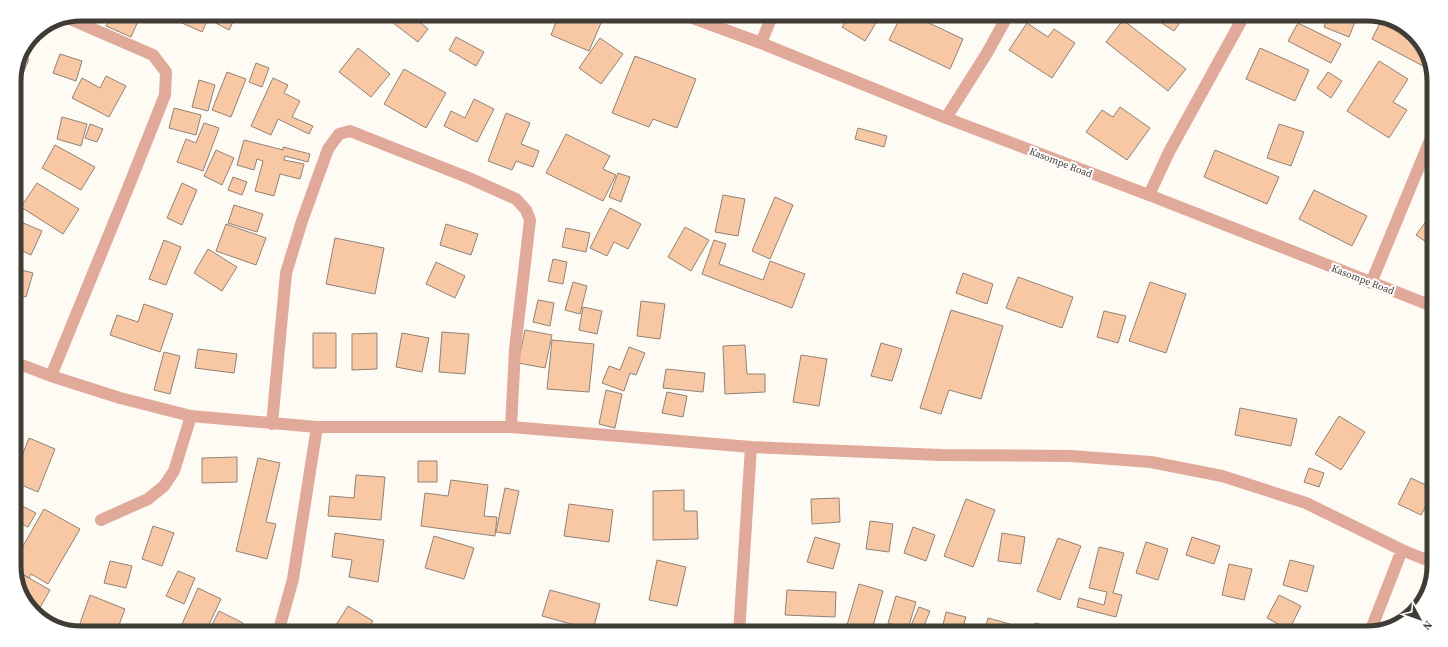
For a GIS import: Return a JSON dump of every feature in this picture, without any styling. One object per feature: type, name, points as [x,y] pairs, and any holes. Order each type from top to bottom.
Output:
[{"type":"street","name":"Kasompe Road","points":[[701,21],[761,43],[946,118],[1149,195],[1427,304]]},
{"type":"street","points":[[761,43],[770,21]]},
{"type":"street","points":[[946,118],[1004,21]]},
{"type":"street","points":[[1149,195],[1176,140],[1241,21]]},
{"type":"street","points":[[51,376],[126,196],[165,95],[166,72],[153,55],[76,22]]},
{"type":"street","points":[[272,424],[286,273],[302,221],[328,149],[339,134],[350,132],[469,178],[516,199],[526,210],[530,220],[515,349],[511,427]]},
{"type":"street","points":[[1371,283],[1427,148]]},
{"type":"street","points":[[21,365],[120,398],[191,416],[272,424],[317,427],[511,427],[751,448],[940,455],[1071,456],[1151,462],[1222,476],[1306,503],[1402,550],[1427,560]]},
{"type":"street","points":[[101,520],[148,499],[164,486],[174,471],[191,416]]},
{"type":"street","points":[[280,626],[293,579],[317,427]]},
{"type":"street","points":[[739,626],[751,448]]},
{"type":"street","points":[[1373,625],[1402,550]]},
{"type":"building","points":[[109,21],[138,21],[131,37],[106,26]]},
{"type":"building","points":[[183,21],[207,21],[202,32],[182,23]]},
{"type":"building","points":[[212,21],[234,21],[229,30]]},
{"type":"building","points":[[419,21],[428,29],[418,42],[392,22]]},
{"type":"building","points":[[556,21],[596,21],[601,23],[589,51],[551,35]]},
{"type":"building","points":[[846,21],[877,21],[865,41],[842,27]]},
{"type":"building","points":[[898,21],[925,21],[963,39],[950,69],[889,40]]},
{"type":"building","points":[[1122,21],[1124,21],[1186,69],[1168,91],[1106,42]]},
{"type":"building","points":[[1158,21],[1181,21],[1174,31]]},
{"type":"building","points":[[1326,21],[1355,21],[1349,37],[1324,27]]},
{"type":"building","points":[[1027,23],[1048,37],[1054,29],[1075,43],[1052,78],[1009,50]]},
{"type":"building","points":[[1298,23],[1341,44],[1331,63],[1288,41]]},
{"type":"building","points":[[1380,23],[1397,29],[1409,39],[1419,51],[1424,63],[1423,66],[1372,39]]},
{"type":"building","points":[[456,37],[484,52],[476,66],[449,50]]},
{"type":"building","points":[[600,38],[623,54],[601,84],[579,68]]},
{"type":"building","points":[[358,48],[390,74],[371,97],[339,72]]},
{"type":"building","points":[[1260,48],[1309,70],[1295,101],[1246,79]]},
{"type":"building","points":[[60,54],[82,61],[76,81],[53,73]]},
{"type":"building","points":[[635,56],[696,79],[677,128],[653,119],[649,127],[612,113]]},
{"type":"building","points":[[26,58],[29,59],[21,79]]},
{"type":"building","points":[[1379,61],[1408,79],[1393,102],[1407,110],[1389,138],[1347,111]]},
{"type":"building","points":[[256,63],[269,68],[262,87],[249,82]]},
{"type":"building","points":[[404,69],[446,93],[426,128],[384,104]]},
{"type":"building","points":[[227,72],[246,79],[231,117],[212,110]]},
{"type":"building","points":[[1328,72],[1342,81],[1331,98],[1317,88]]},
{"type":"building","points":[[106,76],[126,86],[109,117],[72,98],[82,78],[100,88]]},
{"type":"building","points":[[273,78],[288,85],[284,93],[300,101],[292,117],[313,126],[309,134],[278,119],[271,135],[251,126]]},
{"type":"building","points":[[199,80],[215,85],[208,111],[192,107]]},
{"type":"building","points":[[474,99],[494,109],[477,142],[444,126],[451,111],[465,118]]},
{"type":"building","points":[[1120,107],[1150,128],[1127,160],[1086,132],[1102,110],[1113,117]]},
{"type":"building","points":[[174,108],[201,115],[196,135],[169,128]]},
{"type":"building","points":[[506,113],[530,123],[521,144],[539,151],[533,167],[516,161],[512,170],[488,161]]},
{"type":"building","points":[[62,117],[87,124],[81,146],[57,139]]},
{"type":"building","points":[[204,123],[219,128],[203,171],[177,162],[186,139],[196,143]]},
{"type":"building","points":[[90,124],[103,129],[97,142],[85,138]]},
{"type":"building","points":[[1279,124],[1304,132],[1291,166],[1267,158]]},
{"type":"building","points":[[858,128],[887,136],[884,147],[855,139]]},
{"type":"building","points":[[566,134],[610,156],[603,169],[616,175],[603,201],[546,173]]},
{"type":"building","points":[[244,140],[283,150],[283,147],[310,154],[308,162],[285,156],[284,160],[304,164],[300,179],[280,174],[274,196],[255,191],[263,161],[257,159],[254,170],[237,165]]},
{"type":"building","points":[[55,145],[95,167],[81,190],[42,168]]},
{"type":"building","points":[[216,150],[234,158],[222,185],[204,176]]},
{"type":"building","points":[[1215,150],[1279,177],[1267,204],[1204,177]]},
{"type":"building","points":[[618,173],[630,177],[621,202],[609,197]]},
{"type":"building","points":[[233,177],[247,182],[242,195],[228,190]]},
{"type":"building","points":[[37,183],[79,209],[63,234],[21,207]]},
{"type":"building","points":[[182,183],[197,190],[182,225],[167,218]]},
{"type":"building","points":[[1314,190],[1367,216],[1352,246],[1299,219]]},
{"type":"building","points":[[723,195],[745,199],[738,236],[715,232]]},
{"type":"building","points":[[775,197],[793,205],[770,259],[752,251]]},
{"type":"building","points":[[234,205],[263,214],[257,232],[228,223]]},
{"type":"building","points":[[610,208],[641,224],[628,249],[614,242],[607,256],[590,248]]},
{"type":"building","points":[[1427,220],[1427,243],[1416,235]]},
{"type":"building","points":[[21,222],[42,231],[31,255],[21,250]]},
{"type":"building","points":[[226,224],[266,238],[256,265],[216,251]]},
{"type":"building","points":[[446,224],[478,234],[471,255],[440,245]]},
{"type":"building","points":[[685,227],[709,240],[691,271],[668,257]]},
{"type":"building","points":[[566,228],[590,233],[586,252],[562,247]]},
{"type":"building","points":[[335,238],[384,248],[375,294],[326,284]]},
{"type":"building","points":[[164,240],[181,247],[166,285],[149,279]]},
{"type":"building","points":[[714,240],[726,244],[719,264],[763,280],[770,261],[805,274],[792,308],[702,274]]},
{"type":"building","points":[[208,249],[237,267],[222,291],[194,273]]},
{"type":"building","points":[[553,259],[567,262],[563,284],[548,281]]},
{"type":"building","points":[[436,262],[465,276],[455,298],[426,284]]},
{"type":"building","points":[[21,270],[33,273],[26,297],[21,295]]},
{"type":"building","points":[[963,273],[993,284],[987,304],[956,293]]},
{"type":"building","points":[[1018,277],[1073,297],[1062,328],[1006,308]]},
{"type":"building","points":[[573,282],[587,286],[580,314],[565,310]]},
{"type":"building","points":[[1150,282],[1186,294],[1166,353],[1129,341]]},
{"type":"building","points":[[538,300],[554,303],[550,326],[533,322]]},
{"type":"building","points":[[641,301],[665,304],[660,339],[637,336]]},
{"type":"building","points":[[144,304],[173,314],[160,352],[110,335],[117,315],[138,322]]},
{"type":"building","points":[[583,307],[602,311],[597,334],[579,330]]},
{"type":"building","points":[[951,310],[1003,326],[981,399],[949,390],[941,414],[920,408]]},
{"type":"building","points":[[1104,311],[1126,316],[1118,343],[1097,337]]},
{"type":"building","points":[[525,330],[552,335],[545,368],[518,363]]},
{"type":"building","points":[[442,332],[469,334],[465,374],[439,372]]},
{"type":"building","points":[[313,333],[336,333],[336,368],[313,368]]},
{"type":"building","points":[[377,333],[377,369],[352,370],[352,334]]},
{"type":"building","points":[[402,333],[429,338],[422,372],[396,367]]},
{"type":"building","points":[[552,340],[594,344],[589,392],[547,389]]},
{"type":"building","points":[[881,343],[902,349],[892,381],[871,376]]},
{"type":"building","points":[[745,345],[747,374],[765,374],[765,392],[725,394],[723,346]]},
{"type":"building","points":[[629,347],[645,353],[636,375],[630,373],[624,391],[602,383],[609,366],[620,370]]},
{"type":"building","points":[[198,349],[237,354],[234,373],[195,368]]},
{"type":"building","points":[[164,352],[180,356],[170,394],[154,390]]},
{"type":"building","points":[[801,355],[827,359],[819,406],[793,402]]},
{"type":"building","points":[[666,369],[705,373],[703,392],[663,388]]},
{"type":"building","points":[[606,390],[622,394],[615,428],[599,424]]},
{"type":"building","points":[[667,392],[687,396],[683,417],[662,413]]},
{"type":"building","points":[[1240,408],[1297,419],[1291,446],[1235,435]]},
{"type":"building","points":[[1339,416],[1365,432],[1341,470],[1315,454]]},
{"type":"building","points":[[29,438],[55,449],[38,492],[21,485],[21,458]]},
{"type":"building","points":[[237,457],[237,482],[202,483],[202,458]]},
{"type":"building","points":[[258,458],[280,463],[266,522],[276,524],[267,559],[236,551]]},
{"type":"building","points":[[418,461],[437,461],[437,482],[418,482]]},
{"type":"building","points":[[1309,468],[1324,473],[1319,487],[1304,482]]},
{"type":"building","points":[[356,475],[385,477],[381,520],[328,516],[330,496],[354,498]]},
{"type":"building","points":[[1411,478],[1427,486],[1427,504],[1421,515],[1398,504]]},
{"type":"building","points":[[451,480],[488,485],[484,516],[497,517],[495,536],[421,526],[425,493],[448,496]]},
{"type":"building","points":[[505,488],[519,491],[510,534],[496,532]]},
{"type":"building","points":[[684,490],[684,511],[697,511],[698,539],[653,540],[653,491]]},
{"type":"building","points":[[839,498],[840,522],[812,524],[811,499]]},
{"type":"building","points":[[966,499],[995,510],[973,567],[944,556]]},
{"type":"building","points":[[569,504],[613,510],[609,542],[564,536]]},
{"type":"building","points":[[21,506],[36,513],[28,527],[21,524]]},
{"type":"building","points":[[44,509],[80,529],[48,584],[31,574],[29,578],[22,574],[21,550]]},
{"type":"building","points":[[870,521],[893,524],[889,552],[866,549]]},
{"type":"building","points":[[153,526],[174,533],[162,566],[142,559]]},
{"type":"building","points":[[913,527],[935,535],[926,561],[904,553]]},
{"type":"building","points":[[335,533],[384,540],[378,582],[349,577],[352,560],[332,557]]},
{"type":"building","points":[[1002,533],[1025,537],[1021,564],[998,561]]},
{"type":"building","points":[[434,536],[474,548],[464,579],[425,568]]},
{"type":"building","points":[[815,537],[840,544],[833,569],[807,562]]},
{"type":"building","points":[[1192,537],[1220,546],[1214,564],[1186,555]]},
{"type":"building","points":[[1058,538],[1081,546],[1060,600],[1037,591]]},
{"type":"building","points":[[1146,542],[1168,549],[1158,580],[1136,573]]},
{"type":"building","points":[[1099,547],[1124,553],[1113,593],[1122,595],[1116,617],[1077,607],[1079,598],[1104,605],[1107,592],[1089,588]]},
{"type":"building","points":[[657,560],[686,567],[677,606],[649,600]]},
{"type":"building","points":[[1290,560],[1314,566],[1307,592],[1283,585]]},
{"type":"building","points":[[110,561],[132,566],[126,588],[104,583]]},
{"type":"building","points":[[1229,564],[1252,569],[1244,600],[1222,595]]},
{"type":"building","points":[[178,571],[195,578],[184,604],[166,596]]},
{"type":"building","points":[[22,574],[50,590],[40,608],[27,592]]},
{"type":"building","points":[[859,584],[883,591],[873,626],[847,626]]},
{"type":"building","points":[[198,588],[221,599],[208,626],[181,626]]},
{"type":"building","points":[[550,590],[600,604],[594,626],[578,626],[542,616]]},
{"type":"building","points":[[787,590],[836,592],[835,617],[785,615]]},
{"type":"building","points":[[90,595],[125,609],[119,626],[79,626]]},
{"type":"building","points":[[1279,595],[1301,606],[1291,626],[1282,626],[1267,618]]},
{"type":"building","points":[[896,596],[916,602],[909,626],[898,626],[888,623]]},
{"type":"building","points":[[348,606],[373,621],[370,626],[335,626]]},
{"type":"building","points":[[919,607],[930,611],[924,626],[911,626]]},
{"type":"building","points":[[219,611],[243,623],[242,626],[212,626]]},
{"type":"building","points":[[946,612],[966,617],[963,626],[943,626]]},
{"type":"building","points":[[988,618],[1010,624],[1010,626],[986,626]]},
{"type":"building","points":[[1035,623],[1046,626],[1034,626]]}]
